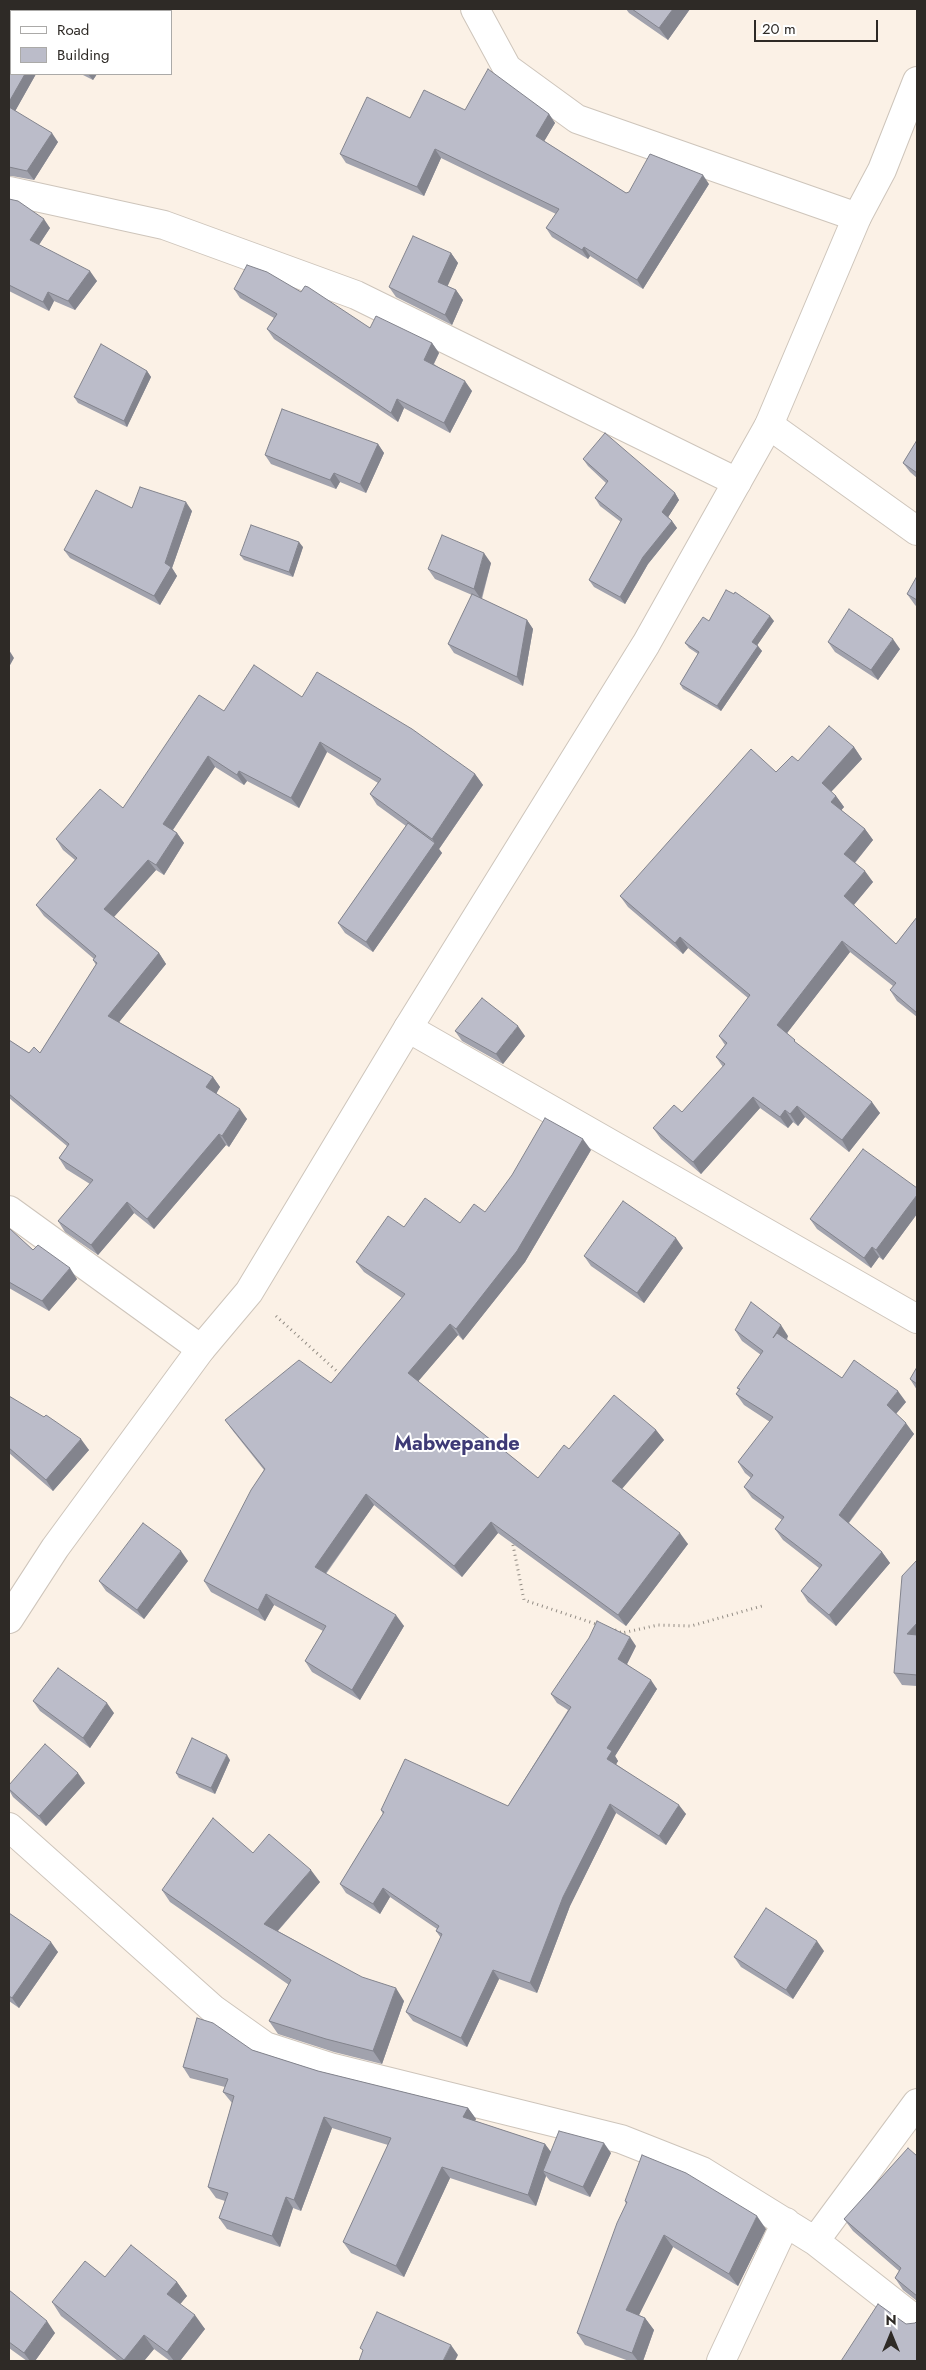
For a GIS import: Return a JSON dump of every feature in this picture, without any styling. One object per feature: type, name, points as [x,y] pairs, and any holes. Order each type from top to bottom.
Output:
[{"type":"street","points":[[475,9],[506,68],[576,119],[857,217]]},
{"type":"street","points":[[9,1619],[55,1548],[201,1348],[249,1292],[408,1028],[646,644],[769,425],[857,217],[882,170],[917,81]]},
{"type":"street","points":[[9,191],[164,225],[356,295],[737,482]]},
{"type":"street","points":[[769,425],[917,531]]},
{"type":"street","points":[[408,1028],[917,1319]]},
{"type":"street","points":[[9,1210],[201,1348]]},
{"type":"street","points":[[9,1827],[213,2009],[265,2046],[330,2067],[621,2139],[702,2171],[815,2241],[917,2321]]},
{"type":"street","points":[[815,2241],[917,2103]]},
{"type":"street","points":[[721,2361],[786,2222]]},
{"type":"path","points":[[249,1292],[344,1378]]},
{"type":"path","points":[[512,1538],[524,1600],[604,1627]]},
{"type":"path","points":[[614,1630],[622,1632],[658,1625],[691,1626],[762,1606]]},
{"type":"building","points":[[65,9],[67,10],[24,10]]},
{"type":"building","points":[[632,9],[673,9],[659,28]]},
{"type":"building","points":[[9,13],[10,75],[24,75],[9,102]]},
{"type":"building","points":[[488,69],[549,114],[536,136],[626,193],[629,192],[650,154],[703,175],[637,280],[584,247],[582,250],[546,228],[559,209],[435,149],[417,187],[340,154],[367,97],[410,118],[424,90],[465,110]]},
{"type":"building","points":[[9,107],[52,133],[27,171],[9,167]]},
{"type":"building","points":[[9,199],[18,201],[44,219],[30,240],[90,271],[68,301],[48,292],[43,302],[9,285]]},
{"type":"building","points":[[413,236],[451,253],[438,282],[456,290],[445,315],[389,287]]},
{"type":"building","points":[[247,265],[267,272],[301,292],[305,286],[308,287],[370,328],[376,316],[432,343],[424,360],[465,381],[444,423],[397,399],[391,413],[267,329],[277,314],[234,289]]},
{"type":"building","points":[[101,344],[147,371],[124,421],[74,397]]},
{"type":"building","points":[[282,409],[378,444],[360,484],[334,473],[330,480],[265,455]]},
{"type":"building","points":[[605,433],[675,493],[662,512],[672,521],[643,557],[620,597],[589,580],[622,519],[595,498],[608,481],[583,459]]},
{"type":"building","points":[[917,440],[917,473],[903,463]]},
{"type":"building","points":[[140,487],[186,502],[165,563],[171,567],[154,596],[64,550],[96,490],[132,508]]},
{"type":"building","points":[[251,525],[299,542],[289,572],[240,555]]},
{"type":"building","points":[[442,535],[484,553],[474,589],[428,569]]},
{"type":"building","points":[[917,576],[917,600],[907,594]]},
{"type":"building","points":[[726,590],[734,594],[735,592],[770,616],[752,642],[758,646],[717,706],[680,684],[699,652],[685,643],[703,617],[709,621]]},
{"type":"building","points":[[472,594],[527,620],[517,677],[448,644]]},
{"type":"building","points":[[849,609],[893,639],[871,670],[828,642]]},
{"type":"building","points":[[254,665],[302,697],[317,672],[412,729],[475,774],[432,839],[370,794],[381,779],[320,742],[291,798],[239,771],[237,775],[208,756],[163,824],[177,833],[156,865],[148,860],[104,909],[159,953],[108,1016],[213,1077],[206,1087],[240,1109],[222,1136],[219,1134],[147,1219],[127,1202],[91,1245],[58,1221],[93,1180],[59,1158],[69,1144],[9,1094],[9,1040],[29,1053],[34,1047],[40,1053],[97,963],[93,960],[96,956],[36,905],[77,858],[56,839],[100,789],[123,808],[199,695],[224,711]]},
{"type":"building","points":[[829,726],[854,747],[822,783],[836,796],[831,802],[865,829],[844,854],[865,871],[844,896],[896,944],[917,917],[917,1013],[890,990],[896,983],[842,941],[777,1025],[794,1041],[872,1102],[842,1140],[797,1106],[790,1114],[785,1110],[780,1117],[753,1097],[693,1162],[653,1128],[674,1105],[682,1112],[725,1064],[716,1057],[727,1043],[719,1036],[750,995],[680,937],[675,943],[620,896],[751,749],[776,772],[792,756],[798,761]]},
{"type":"building","points":[[408,823],[435,843],[366,942],[338,923]]},
{"type":"building","points":[[482,998],[518,1026],[496,1054],[455,1031]]},
{"type":"building","points":[[545,1118],[583,1139],[517,1251],[456,1329],[450,1324],[408,1373],[538,1478],[564,1445],[569,1449],[614,1395],[656,1430],[612,1481],[680,1533],[618,1615],[491,1522],[454,1566],[366,1494],[315,1567],[396,1615],[352,1690],[305,1661],[326,1626],[266,1594],[258,1610],[204,1581],[251,1490],[265,1469],[225,1420],[299,1360],[331,1383],[405,1294],[356,1262],[388,1216],[404,1227],[425,1198],[460,1223],[474,1204],[485,1212],[512,1175]]},
{"type":"building","points":[[863,1149],[917,1188],[917,1195],[876,1250],[872,1247],[864,1258],[810,1219]]},
{"type":"building","points":[[623,1201],[676,1238],[637,1293],[584,1256]]},
{"type":"building","points":[[9,1228],[33,1250],[38,1245],[70,1268],[42,1301],[9,1282]]},
{"type":"building","points":[[751,1302],[781,1325],[773,1338],[777,1333],[842,1378],[854,1360],[898,1391],[887,1405],[906,1423],[839,1515],[882,1552],[829,1615],[801,1591],[822,1565],[775,1529],[784,1517],[744,1487],[753,1475],[738,1462],[773,1417],[736,1394],[740,1389],[737,1388],[763,1351],[735,1330]]},
{"type":"building","points":[[917,1367],[917,1384],[910,1379]]},
{"type":"building","points":[[9,1396],[44,1417],[46,1415],[81,1439],[46,1480],[9,1448]]},
{"type":"building","points":[[143,1523],[181,1551],[137,1610],[99,1581]]},
{"type":"building","points":[[917,1560],[917,1623],[907,1634],[917,1635],[917,1675],[894,1673],[902,1576]]},
{"type":"building","points":[[597,1621],[630,1637],[618,1659],[651,1680],[607,1748],[612,1751],[607,1759],[679,1805],[659,1836],[610,1804],[563,1897],[530,1983],[493,1970],[461,2038],[406,2012],[442,1934],[436,1931],[439,1926],[383,1888],[373,1904],[340,1884],[384,1812],[381,1810],[405,1759],[508,1806],[571,1707],[551,1694],[589,1638]]},
{"type":"building","points":[[58,1668],[107,1703],[83,1738],[33,1701]]},
{"type":"building","points":[[192,1738],[227,1755],[211,1788],[176,1773]]},
{"type":"building","points":[[45,1744],[78,1773],[39,1816],[9,1789],[9,1785]]},
{"type":"building","points":[[213,1818],[253,1853],[269,1834],[311,1870],[264,1924],[362,1977],[396,1988],[373,2051],[269,2021],[291,1980],[162,1890]]},
{"type":"building","points":[[766,1908],[817,1941],[786,1990],[734,1957]]},
{"type":"building","points":[[9,1913],[51,1942],[12,1998],[9,1996]]},
{"type":"building","points":[[197,2018],[213,2023],[252,2050],[318,2071],[468,2108],[463,2117],[545,2144],[528,2195],[442,2167],[396,2266],[343,2242],[391,2138],[324,2117],[294,2200],[286,2197],[272,2236],[219,2218],[228,2193],[208,2187],[234,2096],[223,2092],[228,2079],[183,2067]]},
{"type":"building","points":[[559,2131],[604,2143],[583,2187],[543,2171]]},
{"type":"building","points":[[908,2148],[917,2156],[917,2296],[895,2278],[901,2268],[844,2219]]},
{"type":"building","points":[[642,2155],[686,2173],[757,2216],[729,2274],[664,2235],[626,2310],[645,2318],[632,2353],[577,2333],[617,2223],[627,2202],[625,2201]]},
{"type":"building","points":[[131,2245],[177,2282],[167,2294],[195,2315],[167,2352],[144,2335],[124,2360],[52,2302],[85,2261],[105,2277]]},
{"type":"building","points":[[9,2290],[47,2321],[24,2353],[9,2342]]},
{"type":"building","points":[[878,2304],[906,2324],[917,2321],[917,2361],[841,2361]]},
{"type":"building","points":[[377,2312],[451,2345],[443,2361],[359,2361],[363,2350],[360,2348]]},
{"type":"district","name":"Mabwepande","points":[[457,1445]]}]
